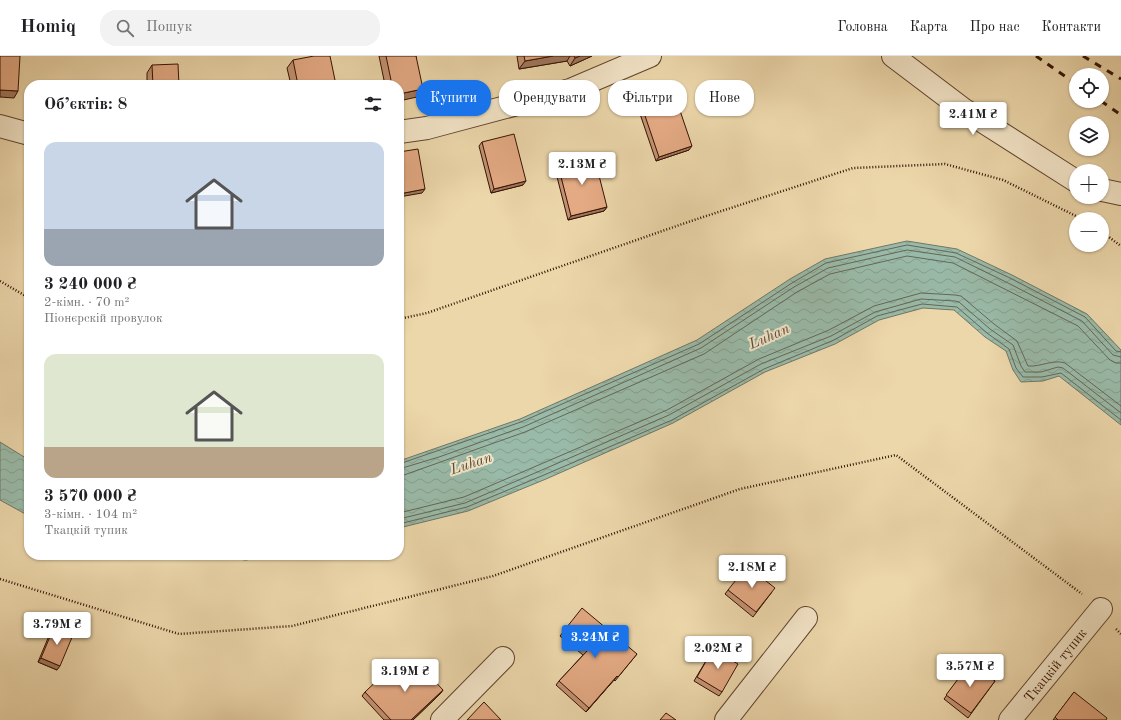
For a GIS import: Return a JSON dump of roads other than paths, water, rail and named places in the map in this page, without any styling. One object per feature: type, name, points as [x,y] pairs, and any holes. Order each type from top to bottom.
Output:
[{"type":"street","points":[[404,131],[427,128],[570,90],[650,56]]},
{"type":"street","points":[[893,56],[963,109],[1069,177]]},
{"type":"street","points":[[0,126],[24,133]]},
{"type":"street","points":[[1109,191],[1121,194]]},
{"type":"street","name":"Ткацкій тупик","points":[[1010,720],[1101,609]]},
{"type":"street","points":[[726,720],[806,618]]},
{"type":"street","points":[[442,720],[503,658]]},
{"type":"water","name":"Luhan","points":[[907,241],[957,249],[1012,275],[1087,314],[1121,350],[1121,425],[1059,376],[1043,381],[1021,382],[1013,370],[1006,351],[985,337],[954,310],[923,308],[879,320],[835,344],[765,372],[673,423],[546,479],[468,511],[404,527],[404,459],[520,419],[697,340],[790,279],[825,259]]},
{"type":"water","points":[[0,442],[24,457],[24,513],[0,500]]},
{"type":"railway","points":[[1036,56],[1069,79]]},
{"type":"railway","points":[[1083,56],[1121,79]]},
{"type":"railway","points":[[1109,107],[1121,115]]}]
